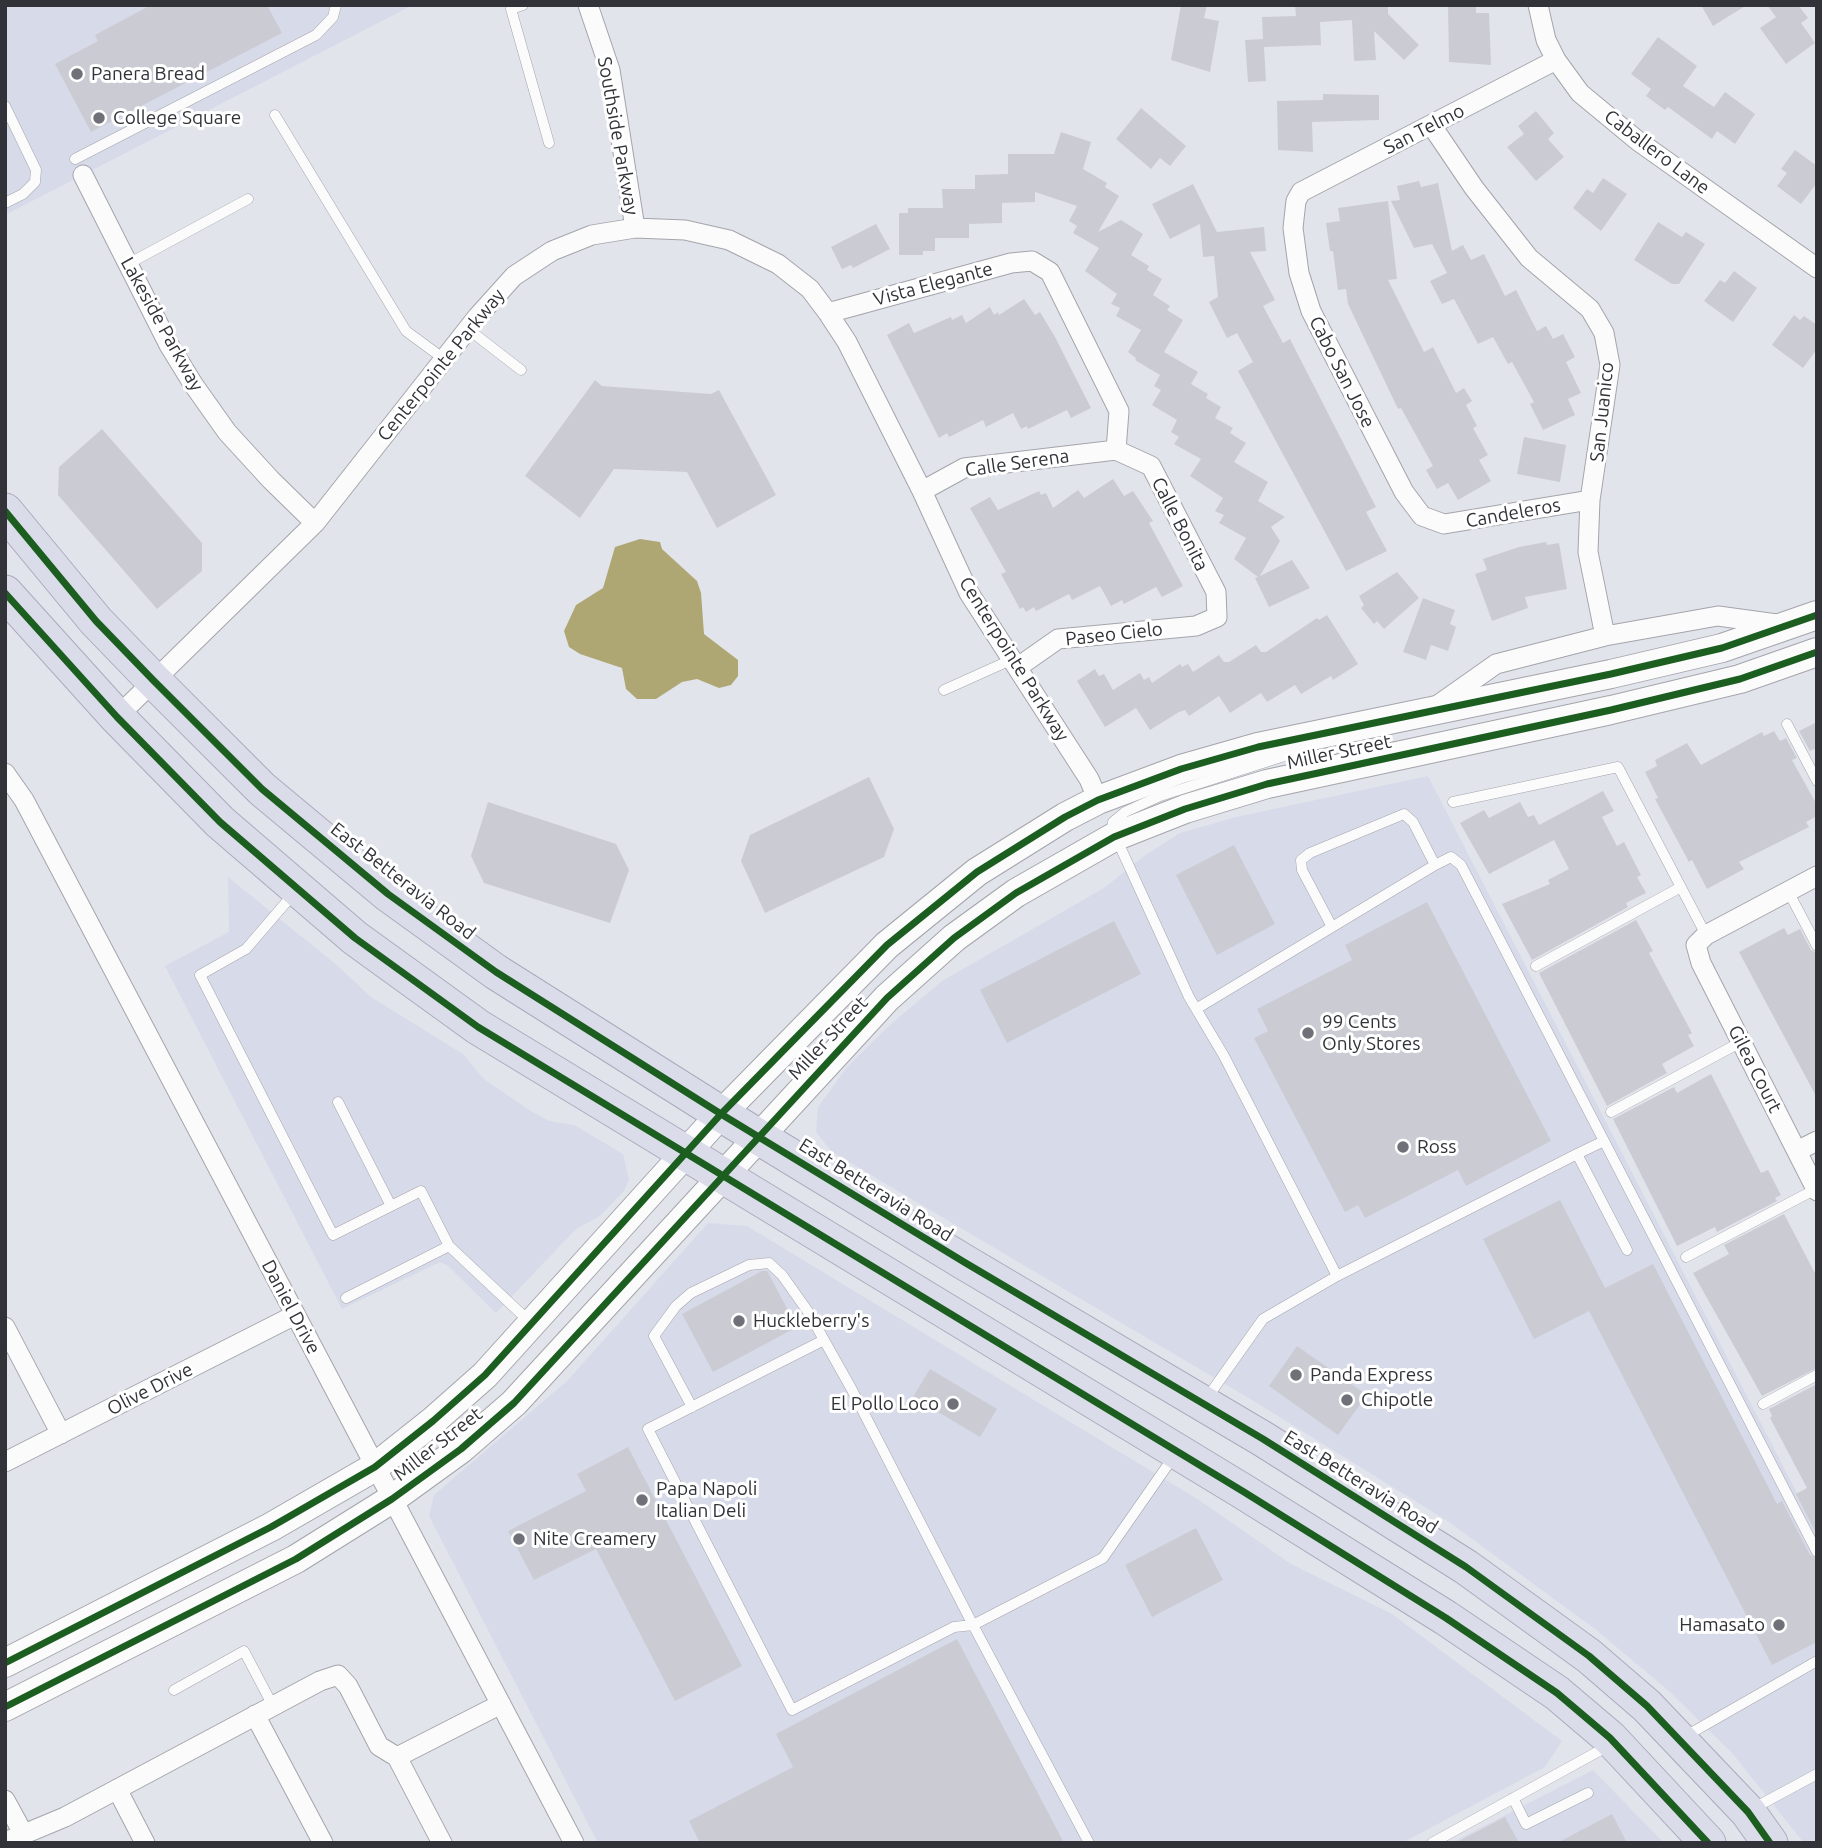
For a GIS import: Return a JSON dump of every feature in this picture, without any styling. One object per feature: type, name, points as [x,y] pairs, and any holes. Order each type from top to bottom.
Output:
[{"type":"highway","name":"East Betteravia Road","points":[[5,511],[96,621],[153,680],[262,789],[388,894],[496,972],[721,1114],[1204,1404],[1466,1567],[1589,1656],[1647,1706],[1748,1812],[1770,1843]]},
{"type":"highway","points":[[5,593],[117,717],[220,822],[355,938],[478,1027],[1177,1451],[1446,1618],[1557,1693],[1615,1743],[1707,1843]]},
{"type":"highway","points":[[1177,1451],[1204,1404]]},
{"type":"street","name":"Southside Parkway","points":[[588,5],[610,70],[635,228]]},
{"type":"street","name":"Caballero Lane","points":[[1538,5],[1546,40],[1556,60],[1580,93],[1639,141],[1817,268]]},
{"type":"street","name":"San Telmo","points":[[1296,201],[1301,192],[1556,60]]},
{"type":"street","name":"San Juanico","points":[[1432,126],[1474,188],[1529,258],[1590,309],[1604,333],[1610,365],[1590,500],[1588,552],[1605,636]]},
{"type":"street","name":"Lakeside Parkway","points":[[79,167],[169,345],[227,432],[315,523]]},
{"type":"street","name":"Cabo San Jose","points":[[1296,201],[1293,228],[1299,273],[1311,311],[1404,492],[1422,516],[1436,523]]},
{"type":"street","name":"Centerpointe Parkway","points":[[117,717],[315,523],[468,329],[514,276],[552,251],[592,235],[635,228],[685,230],[729,240],[778,264],[810,289],[828,313],[847,342],[922,491],[969,593],[1089,779],[1098,800]]},
{"type":"street","name":"Vista Elegante","points":[[828,313],[1011,263],[1038,263],[1050,272],[1119,411],[1116,450]]},
{"type":"street","name":"Calle Serena","points":[[922,491],[964,468],[1116,450]]},
{"type":"street","name":"Calle Bonita","points":[[1116,450],[1151,466],[1216,592],[1217,617]]},
{"type":"street","name":"Candeleros","points":[[1436,523],[1590,500]]},
{"type":"street","name":"Miller Street","points":[[5,1663],[271,1527],[375,1467],[485,1375],[721,1114],[887,945],[923,913],[977,872],[1098,800],[1181,769],[1258,747],[1722,648],[1817,615]]},
{"type":"street","name":"Miller Street","points":[[1426,713],[1496,664],[1605,636],[1718,616],[1788,626]]},
{"type":"street","name":"Paseo Cielo","points":[[1016,663],[1058,639],[1196,626],[1217,617]]},
{"type":"street","name":"Miller Street","points":[[5,1707],[296,1559],[392,1499],[461,1449],[514,1403],[887,998],[954,938],[1016,893],[1114,837],[1185,809],[1267,784],[1611,710],[1740,679],[1817,652]]},
{"type":"street","name":"Daniel Drive","points":[[5,773],[24,800],[574,1843]]},
{"type":"street","points":[[954,938],[972,910],[997,887],[1099,824],[1102,811],[1098,800]]},
{"type":"street","points":[[1701,940],[1817,876]]},
{"type":"street","name":"Gilea Court","points":[[1701,940],[1701,963],[1816,1190]]},
{"type":"street","points":[[1797,1152],[1817,1141]]},
{"type":"street","name":"Olive Drive","points":[[5,1462],[295,1315]]},
{"type":"street","points":[[5,1327],[61,1434]]},
{"type":"street","points":[[5,1800],[14,1838],[65,1817],[320,1681],[338,1675],[348,1686],[379,1746],[397,1758],[442,1843]]},
{"type":"street","points":[[397,1758],[500,1704]]},
{"type":"street","points":[[256,1715],[323,1843]]},
{"type":"street","points":[[117,1789],[145,1843]]},
{"type":"lane","points":[[79,167],[316,35],[333,17],[336,5]]},
{"type":"lane","points":[[523,5],[511,9],[549,143]]},
{"type":"lane","points":[[5,106],[36,170],[35,182],[23,194],[5,203]]},
{"type":"lane","points":[[275,115],[406,331],[444,359]]},
{"type":"lane","points":[[127,264],[248,199]]},
{"type":"lane","points":[[468,329],[521,370]]},
{"type":"lane","points":[[944,690],[1016,663]]},
{"type":"lane","points":[[1787,724],[1817,781]]},
{"type":"lane","name":"Miller Street","points":[[1114,837],[1113,822],[1125,812],[1160,796],[1241,768],[1285,757],[1362,726]]},
{"type":"lane","points":[[1453,802],[1618,767],[1681,887],[1701,940]]},
{"type":"lane","points":[[1332,927],[1302,870],[1301,860],[1310,853],[1404,814],[1413,821],[1435,865]]},
{"type":"lane","points":[[1114,837],[1196,1009],[1224,1056],[1337,1276]]},
{"type":"lane","points":[[1196,1009],[1435,865],[1451,857],[1461,865],[1817,1552]]},
{"type":"lane","points":[[1536,966],[1681,887]]},
{"type":"lane","points":[[298,888],[246,949],[200,975],[333,1235],[421,1191],[449,1246],[531,1324]]},
{"type":"lane","points":[[1788,891],[1817,946]]},
{"type":"lane","points":[[1611,1112],[1741,1042]]},
{"type":"lane","points":[[338,1102],[391,1206]]},
{"type":"lane","points":[[1204,1404],[1263,1319],[1337,1276],[1604,1141]]},
{"type":"lane","points":[[1577,1154],[1627,1250]]},
{"type":"lane","points":[[1686,1258],[1816,1190]]},
{"type":"lane","points":[[346,1298],[449,1246]]},
{"type":"lane","points":[[692,1407],[654,1336],[682,1298],[749,1265],[769,1263],[782,1275],[824,1340],[1089,1843]]},
{"type":"lane","points":[[824,1340],[648,1429],[792,1710],[954,1628],[973,1625],[1103,1558],[1177,1451]]},
{"type":"lane","points":[[1763,1404],[1817,1376]]},
{"type":"lane","points":[[174,1690],[244,1651],[273,1706]]},
{"type":"lane","points":[[1680,1740],[1817,1661]]},
{"type":"lane","points":[[1432,1843],[1615,1743]]},
{"type":"lane","points":[[1748,1812],[1817,1774]]},
{"type":"lane","points":[[1513,1798],[1526,1824],[1588,1793]]},
{"type":"shaded area","name":"College Square","points":[[5,5],[413,5],[5,215]]},
{"type":"shaded area","points":[[640,539],[660,542],[662,549],[697,581],[701,593],[704,634],[738,660],[738,676],[731,685],[719,688],[697,679],[682,682],[656,699],[637,699],[626,689],[622,668],[580,654],[569,647],[564,631],[576,605],[603,588],[615,547]]},
{"type":"shaded area","points":[[1428,776],[1817,1532],[1817,1843],[1804,1843],[1732,1753],[1669,1691],[1595,1629],[1449,1522],[1252,1400],[832,1152],[816,1132],[818,1107],[848,1066],[890,1025],[942,981],[1104,888],[1144,856],[1180,833],[1236,817]]},
{"type":"shaded area","points":[[228,877],[339,967],[371,997],[463,1054],[484,1079],[549,1121],[574,1125],[623,1154],[629,1180],[624,1191],[600,1216],[576,1229],[496,1313],[448,1266],[440,1262],[342,1309],[165,966],[229,932]]},
{"type":"shaded area","points":[[708,1223],[747,1226],[1199,1500],[1291,1564],[1392,1614],[1562,1741],[1545,1767],[1402,1843],[598,1843],[429,1516],[434,1495],[568,1380]]},
{"type":"shaded area","points":[[1593,1770],[1664,1843],[1451,1843]]},
{"type":"building","points":[[151,5],[267,5],[282,33],[91,132],[55,64],[98,41],[95,35]]},
{"type":"building","points":[[1181,5],[1207,5],[1204,18],[1219,21],[1210,72],[1171,60]]},
{"type":"building","points":[[1295,5],[1388,5],[1388,14],[1419,45],[1404,60],[1374,31],[1376,60],[1354,61],[1352,20],[1320,22],[1321,45],[1264,47],[1266,81],[1248,82],[1245,40],[1263,39],[1262,17],[1296,16]]},
{"type":"building","points":[[1448,5],[1476,5],[1476,13],[1489,13],[1491,65],[1449,62]]},
{"type":"building","points":[[1701,5],[1747,5],[1713,26]]},
{"type":"building","points":[[1767,5],[1798,5],[1808,18],[1801,23],[1815,43],[1786,64],[1760,28],[1776,17]]},
{"type":"building","points":[[1658,37],[1697,66],[1683,86],[1714,107],[1725,92],[1755,114],[1735,144],[1717,131],[1712,139],[1668,107],[1665,110],[1646,96],[1651,89],[1631,74]]},
{"type":"building","points":[[1323,94],[1379,95],[1379,120],[1312,122],[1313,152],[1278,150],[1277,101],[1323,100]]},
{"type":"building","points":[[1141,108],[1186,146],[1170,166],[1160,158],[1151,169],[1116,139]]},
{"type":"building","points":[[1536,111],[1554,133],[1548,139],[1564,157],[1536,181],[1507,147],[1524,134],[1518,126]]},
{"type":"building","points":[[1061,132],[1091,142],[1083,169],[1107,183],[1105,187],[1119,196],[1098,232],[1121,220],[1143,234],[1131,255],[1149,266],[1147,270],[1162,279],[1153,295],[1170,306],[1167,310],[1183,320],[1164,352],[1198,372],[1191,384],[1208,394],[1206,398],[1221,407],[1215,418],[1233,428],[1230,433],[1246,443],[1234,462],[1268,482],[1258,501],[1285,517],[1271,527],[1280,541],[1260,576],[1292,560],[1310,588],[1269,607],[1255,578],[1258,577],[1234,559],[1246,538],[1219,523],[1224,515],[1215,511],[1223,498],[1190,476],[1201,459],[1174,444],[1179,437],[1171,432],[1177,420],[1152,405],[1161,390],[1154,386],[1160,375],[1135,360],[1128,352],[1141,330],[1116,316],[1120,308],[1111,304],[1117,294],[1085,271],[1099,248],[1073,233],[1077,226],[1069,221],[1077,206],[1035,192],[1035,202],[1002,203],[1002,223],[969,224],[969,238],[935,238],[935,251],[923,251],[923,255],[899,255],[899,213],[908,213],[908,208],[943,208],[942,189],[975,189],[975,175],[1008,174],[1008,154],[1054,154]]},
{"type":"building","points":[[1795,150],[1817,166],[1817,183],[1801,204],[1777,186],[1787,173],[1781,169]]},
{"type":"building","points":[[1603,178],[1627,194],[1601,231],[1573,208],[1587,189],[1593,193]]},
{"type":"building","points":[[1419,181],[1421,187],[1438,183],[1452,251],[1463,245],[1471,260],[1484,254],[1505,296],[1516,290],[1537,331],[1546,326],[1553,339],[1563,334],[1575,357],[1566,362],[1581,393],[1568,399],[1575,415],[1543,430],[1530,404],[1534,402],[1512,362],[1508,364],[1493,337],[1478,344],[1454,299],[1442,304],[1430,281],[1447,273],[1432,244],[1414,248],[1391,201],[1400,200],[1397,186]]},
{"type":"building","points":[[1193,184],[1217,232],[1264,227],[1266,251],[1250,252],[1275,300],[1263,306],[1283,343],[1290,339],[1376,507],[1366,512],[1387,551],[1346,571],[1238,371],[1253,362],[1237,333],[1227,338],[1209,302],[1218,297],[1214,256],[1203,257],[1200,224],[1170,239],[1152,204]]},
{"type":"building","points":[[1388,201],[1397,279],[1388,280],[1424,352],[1433,347],[1456,393],[1464,388],[1472,401],[1466,405],[1477,426],[1473,428],[1488,455],[1479,460],[1491,481],[1458,500],[1448,483],[1437,489],[1426,470],[1433,466],[1401,408],[1398,409],[1348,304],[1346,289],[1338,290],[1326,223],[1340,221],[1338,208]]},
{"type":"building","points":[[1658,222],[1682,237],[1686,232],[1705,244],[1679,284],[1672,284],[1634,260]]},
{"type":"building","points":[[876,224],[890,249],[853,268],[851,265],[842,269],[831,247]]},
{"type":"building","points":[[1734,271],[1757,288],[1733,322],[1704,301],[1720,280],[1725,283]]},
{"type":"building","points":[[1024,299],[1035,315],[1040,312],[1091,408],[1071,418],[1067,410],[1028,429],[1027,426],[1021,429],[1013,413],[986,427],[983,420],[949,437],[947,433],[939,438],[887,335],[909,323],[914,333],[951,317],[952,320],[962,315],[966,323],[990,307],[994,315],[998,312],[999,315]]},
{"type":"building","points":[[1794,315],[1800,320],[1804,316],[1817,325],[1817,349],[1803,368],[1772,345]]},
{"type":"building","points":[[595,380],[602,386],[711,394],[719,390],[776,495],[717,528],[687,472],[614,469],[580,518],[525,476]]},
{"type":"building","points":[[102,429],[202,543],[202,571],[157,609],[58,495],[59,467]]},
{"type":"building","points":[[1524,437],[1566,445],[1560,482],[1517,474]]},
{"type":"building","points":[[1113,479],[1124,496],[1133,491],[1153,521],[1149,523],[1183,586],[1162,597],[1156,587],[1124,604],[1122,600],[1111,606],[1100,586],[1072,600],[1069,594],[1036,611],[1034,607],[1026,612],[1023,607],[1020,609],[1001,574],[1006,572],[970,508],[990,497],[998,510],[1039,491],[1041,495],[1046,493],[1053,508],[1078,490],[1084,498]]},
{"type":"building","points":[[1546,542],[1547,545],[1559,543],[1567,589],[1525,597],[1528,608],[1492,621],[1475,574],[1487,570],[1483,559],[1519,547]]},
{"type":"building","points":[[1397,572],[1419,598],[1384,629],[1377,621],[1374,624],[1361,608],[1364,605],[1359,596]]},
{"type":"building","points":[[1423,598],[1455,610],[1450,624],[1456,627],[1448,651],[1431,645],[1426,660],[1403,652]]},
{"type":"building","points":[[1327,615],[1358,664],[1333,680],[1331,676],[1301,694],[1295,685],[1267,702],[1261,693],[1230,713],[1219,696],[1189,716],[1185,710],[1179,712],[1150,730],[1136,708],[1105,727],[1077,681],[1095,669],[1099,676],[1104,674],[1113,690],[1140,673],[1144,680],[1149,677],[1152,683],[1180,664],[1182,667],[1188,664],[1193,672],[1219,655],[1224,662],[1229,662],[1256,645],[1261,652],[1266,652],[1317,618],[1319,620]]},
{"type":"building","points":[[1817,722],[1817,748],[1810,751],[1799,731]]},
{"type":"building","points":[[1774,731],[1780,741],[1786,738],[1797,758],[1792,760],[1817,805],[1817,816],[1806,822],[1809,827],[1739,862],[1744,869],[1707,889],[1655,799],[1658,798],[1645,772],[1657,766],[1655,760],[1687,743],[1701,765],[1762,732],[1764,736]]},
{"type":"building","points":[[869,777],[894,829],[884,857],[765,913],[741,861],[750,835]]},
{"type":"building","points":[[1603,791],[1614,811],[1602,817],[1617,846],[1624,842],[1641,875],[1637,877],[1646,893],[1626,903],[1628,907],[1532,960],[1502,904],[1550,884],[1548,880],[1569,869],[1554,840],[1489,874],[1460,823],[1484,810],[1489,818],[1520,802],[1528,817],[1534,815],[1539,825]]},
{"type":"building","points":[[488,802],[616,844],[629,870],[610,923],[484,883],[471,856]]},
{"type":"building","points":[[1234,845],[1275,924],[1217,955],[1176,875]]},
{"type":"building","points":[[1427,902],[1551,1141],[1466,1186],[1458,1170],[1365,1218],[1358,1205],[1345,1212],[1254,1038],[1268,1031],[1257,1009],[1352,960],[1345,945]]},
{"type":"building","points":[[1636,920],[1653,951],[1649,953],[1692,1033],[1688,1035],[1694,1046],[1662,1064],[1667,1073],[1607,1106],[1539,973]]},
{"type":"building","points":[[1114,921],[1141,974],[1007,1043],[980,990]]},
{"type":"building","points":[[1784,928],[1788,935],[1800,929],[1811,950],[1817,953],[1817,1098],[1739,952]]},
{"type":"building","points":[[1711,1074],[1761,1173],[1768,1170],[1781,1195],[1775,1198],[1777,1201],[1717,1232],[1715,1227],[1677,1246],[1613,1119],[1674,1087],[1677,1093]]},
{"type":"building","points":[[1560,1200],[1605,1288],[1653,1264],[1777,1504],[1782,1501],[1810,1555],[1817,1559],[1817,1642],[1772,1665],[1589,1311],[1534,1339],[1483,1239]]},
{"type":"building","points":[[1784,1214],[1817,1277],[1817,1368],[1762,1396],[1693,1273],[1729,1254],[1724,1245]]},
{"type":"building","points":[[762,1271],[767,1271],[797,1327],[713,1372],[682,1314]]},
{"type":"building","points":[[1297,1346],[1367,1395],[1338,1435],[1269,1386]]},
{"type":"building","points":[[930,1369],[997,1409],[980,1437],[913,1397]]},
{"type":"building","points":[[1817,1384],[1817,1535],[1796,1494],[1807,1488],[1770,1418],[1772,1416],[1769,1409]]},
{"type":"building","points":[[628,1447],[742,1666],[675,1701],[596,1549],[534,1580],[508,1531],[586,1491],[577,1474]]},
{"type":"building","points":[[1196,1528],[1223,1580],[1152,1617],[1125,1565]]},
{"type":"building","points":[[957,1639],[1064,1843],[700,1843],[689,1821],[793,1767],[776,1734]]},
{"type":"building","points":[[1612,1814],[1627,1843],[1557,1843]]},
{"type":"building","points":[[1505,1817],[1519,1843],[1455,1843]]},
{"type":"cycle path","points":[[5,511],[96,621],[153,680],[262,789],[388,894],[496,972],[721,1114],[1263,1439],[1466,1567],[1589,1656],[1647,1706],[1748,1812],[1770,1843]]},
{"type":"cycle path","points":[[5,593],[117,717],[220,822],[355,938],[478,1027],[1244,1492],[1446,1618],[1557,1693],[1610,1738],[1708,1843]]},
{"type":"cycle path","points":[[5,1663],[271,1527],[375,1467],[433,1421],[485,1375],[721,1114],[887,945],[977,872],[1065,817],[1098,800],[1181,769],[1258,747],[1611,674],[1722,648],[1817,615]]},
{"type":"cycle path","points":[[5,1707],[296,1559],[392,1499],[461,1449],[514,1403],[887,998],[954,938],[1016,893],[1114,837],[1185,809],[1267,784],[1611,710],[1740,679],[1817,652]]},
{"type":"place","name":"Panera Bread","points":[[77,74]]},
{"type":"place","name":"College Square","points":[[99,118]]},
{"type":"place","name":"99 Cents Only Stores","points":[[1308,1033]]},
{"type":"place","name":"Ross","points":[[1403,1147]]},
{"type":"place","name":"Huckleberry's","points":[[739,1321]]},
{"type":"place","name":"Panda Express","points":[[1296,1375]]},
{"type":"place","name":"Chipotle","points":[[1347,1400]]},
{"type":"place","name":"El Pollo Loco","points":[[953,1404]]},
{"type":"place","name":"Papa Napoli Italian Deli","points":[[642,1500]]},
{"type":"place","name":"Nite Creamery","points":[[519,1539]]},
{"type":"place","name":"Hamasato","points":[[1779,1625]]}]
